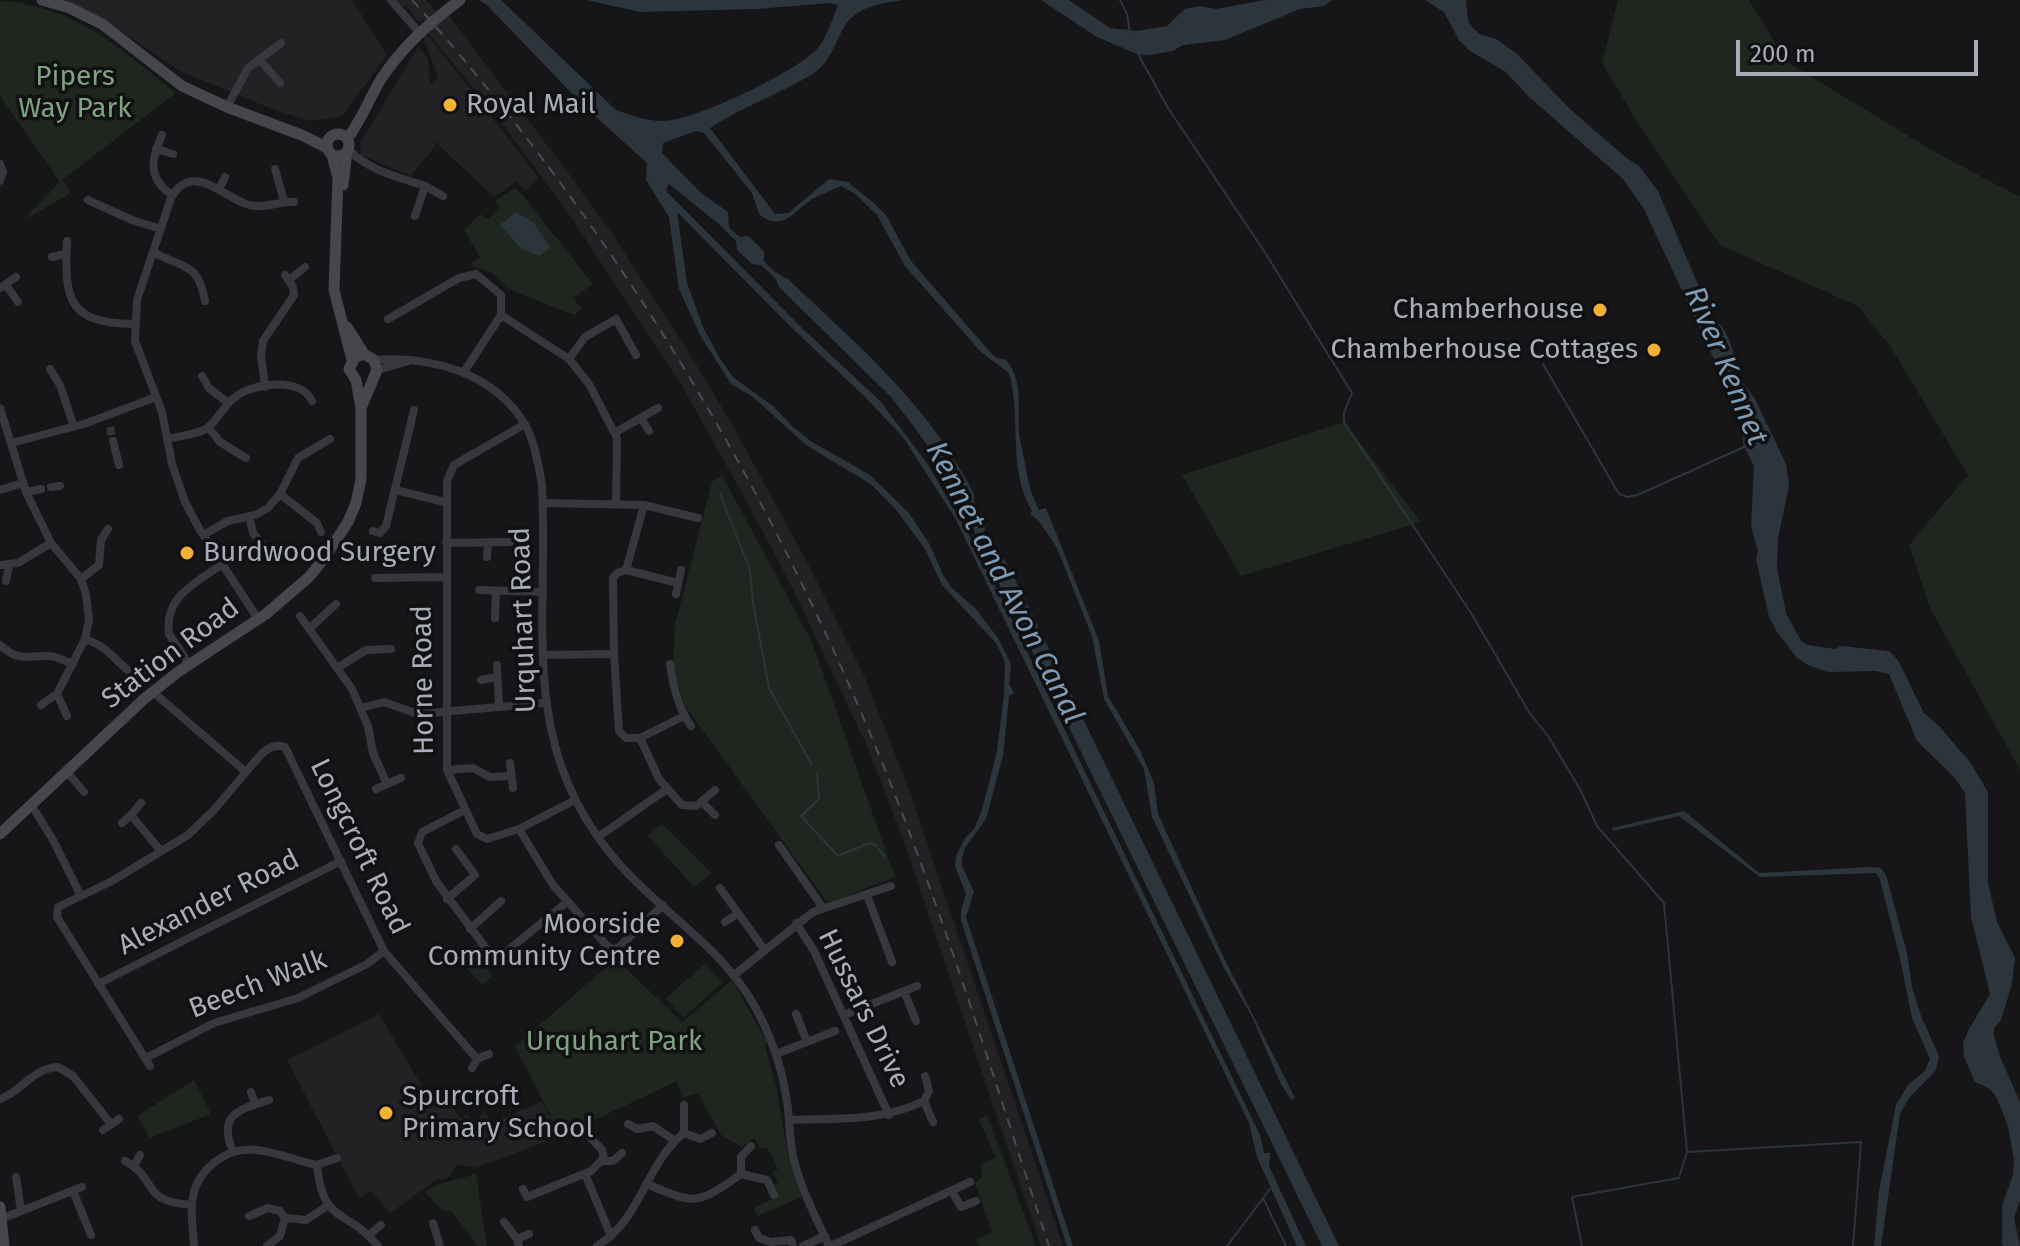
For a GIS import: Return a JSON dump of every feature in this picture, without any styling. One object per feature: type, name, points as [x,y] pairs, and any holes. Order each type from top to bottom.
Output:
[{"type":"street","points":[[42,0],[70,8],[102,24],[182,86],[308,139],[339,157],[342,142],[398,55],[419,32],[460,1]]},
{"type":"street","points":[[391,0],[419,32]]},
{"type":"street","points":[[227,107],[248,68],[281,43]]},
{"type":"street","points":[[260,60],[280,83]]},
{"type":"street","points":[[162,135],[153,167],[162,187],[172,195]]},
{"type":"street","points":[[308,139],[342,142],[357,158],[443,196]]},
{"type":"street","points":[[308,139],[330,168],[336,197]]},
{"type":"street","name":"Station Road","points":[[0,834],[153,692],[189,664],[258,619],[313,573],[348,522],[361,479],[361,408],[356,380],[350,373],[352,360],[334,281],[342,142],[327,141],[338,178],[337,221]]},
{"type":"street","points":[[156,149],[173,154]]},
{"type":"street","points":[[258,619],[203,535],[179,490],[156,397],[139,356],[134,324],[137,300],[172,195],[182,187],[199,182],[251,206],[289,202],[275,169]]},
{"type":"street","points":[[1,172],[14,173]]},
{"type":"street","points":[[219,189],[225,177]]},
{"type":"street","points":[[415,216],[425,186]]},
{"type":"street","points":[[88,200],[102,199],[132,220],[161,229]]},
{"type":"street","points":[[67,241],[67,286],[78,308],[99,322],[134,324]]},
{"type":"street","points":[[153,252],[192,269],[199,277],[205,301]]},
{"type":"street","points":[[52,257],[66,254]]},
{"type":"street","points":[[265,387],[262,345],[294,295],[287,277],[305,267]]},
{"type":"street","points":[[388,319],[459,278],[476,274],[486,280],[501,295],[501,315],[464,372]]},
{"type":"street","points":[[16,277],[3,286],[18,302]]},
{"type":"street","points":[[203,288],[214,286]]},
{"type":"street","points":[[392,304],[397,313]]},
{"type":"street","points":[[501,315],[569,359],[583,375],[616,432],[616,504]]},
{"type":"street","points":[[596,317],[602,327]]},
{"type":"street","name":"Station Road","points":[[342,319],[372,366],[361,408]]},
{"type":"street","points":[[569,359],[585,337],[616,319],[636,355]]},
{"type":"street","name":"Urquhart Road","points":[[372,366],[396,358],[445,365],[464,372],[490,389],[525,424],[538,463],[543,503],[545,703],[556,752],[575,800],[598,837],[631,877],[700,937],[734,975],[754,1006],[776,1054],[790,1120],[793,1158],[830,1246]]},
{"type":"street","points":[[352,360],[372,366],[362,382],[356,380]]},
{"type":"street","points":[[50,369],[60,385],[74,427]]},
{"type":"street","points":[[202,376],[209,388],[228,403]]},
{"type":"street","points":[[60,385],[71,380]]},
{"type":"street","points":[[167,439],[208,427],[241,392],[303,384],[312,401]]},
{"type":"street","points":[[11,443],[74,427],[156,397]]},
{"type":"street","points":[[0,408],[26,492],[51,543],[81,579],[88,606],[85,639],[57,694],[41,705]]},
{"type":"street","points":[[616,432],[658,408]]},
{"type":"street","points":[[373,531],[380,533],[386,526],[414,410]]},
{"type":"street","points":[[108,416],[110,427]]},
{"type":"street","points":[[641,418],[649,431]]},
{"type":"street","points":[[398,423],[411,424]]},
{"type":"street","name":"Horne Road","points":[[519,829],[487,839],[477,834],[447,770],[445,502],[448,477],[454,465],[525,424]]},
{"type":"street","points":[[208,427],[220,442],[246,458]]},
{"type":"street","points":[[309,438],[314,448]]},
{"type":"street","points":[[203,535],[228,521],[268,508],[280,494],[295,462],[330,439]]},
{"type":"street","points":[[113,441],[119,465]]},
{"type":"street","points":[[0,490],[23,483]]},
{"type":"street","points":[[26,492],[50,487]]},
{"type":"street","points":[[395,490],[445,502]]},
{"type":"street","points":[[280,494],[321,525]]},
{"type":"street","points":[[543,503],[644,505],[698,518]]},
{"type":"street","points":[[626,570],[644,505]]},
{"type":"street","points":[[249,516],[253,533],[267,551],[252,558]]},
{"type":"street","points":[[81,579],[99,565],[98,540],[108,529]]},
{"type":"street","points":[[487,557],[488,542]]},
{"type":"street","points":[[446,543],[510,542]]},
{"type":"street","points":[[6,581],[4,565],[51,543]]},
{"type":"street","points":[[189,664],[169,634],[172,605],[182,591],[222,564]]},
{"type":"street","points":[[678,583],[626,570],[617,573],[613,578],[614,654],[619,731],[626,738],[640,738],[684,716]]},
{"type":"street","points":[[676,594],[681,570]]},
{"type":"street","points":[[375,578],[445,577]]},
{"type":"street","points":[[393,579],[393,592]]},
{"type":"street","points":[[479,590],[543,592]]},
{"type":"street","points":[[495,618],[496,591]]},
{"type":"street","points":[[309,629],[336,604]]},
{"type":"street","points":[[300,616],[352,689],[387,784]]},
{"type":"street","points":[[85,639],[106,647],[112,664],[134,675],[151,669]]},
{"type":"street","points":[[0,645],[19,658],[52,656],[73,664]]},
{"type":"street","points":[[337,668],[366,650],[391,649]]},
{"type":"street","points":[[543,655],[614,654]]},
{"type":"street","points":[[670,664],[680,705],[691,726]]},
{"type":"street","points":[[497,665],[499,707]]},
{"type":"street","points":[[481,680],[497,677]]},
{"type":"street","points":[[98,984],[56,914],[58,907],[112,881],[188,835],[246,772],[153,692]]},
{"type":"street","points":[[57,694],[67,716]]},
{"type":"street","points":[[361,708],[384,702],[418,714],[545,703]]},
{"type":"street","points":[[640,738],[653,767],[682,805],[693,807],[715,790]]},
{"type":"street","name":"Longcroft Road","points":[[246,772],[269,748],[277,745],[285,747],[384,951],[477,1059]]},
{"type":"street","points":[[510,763],[513,788]]},
{"type":"street","points":[[447,770],[473,768],[490,777],[511,776]]},
{"type":"street","points":[[67,772],[84,792]]},
{"type":"street","points":[[376,789],[401,778]]},
{"type":"street","points":[[598,837],[667,789]]},
{"type":"street","points":[[575,800],[519,829],[540,867],[567,902],[613,949],[633,935],[663,905]]},
{"type":"street","points":[[702,802],[715,815]]},
{"type":"street","points":[[122,823],[141,803]]},
{"type":"street","points":[[32,806],[81,896]]},
{"type":"street","points":[[465,810],[422,832],[418,838],[425,861],[447,899],[488,951],[498,957],[567,902]]},
{"type":"street","points":[[131,815],[160,850]]},
{"type":"street","points":[[779,845],[823,908]]},
{"type":"street","points":[[447,899],[475,875],[456,849]]},
{"type":"street","name":"Alexander Road","points":[[98,984],[341,861]]},
{"type":"street","points":[[734,975],[796,923],[823,908],[891,886]]},
{"type":"street","points":[[720,888],[764,949]]},
{"type":"street","points":[[867,895],[892,962]]},
{"type":"street","points":[[470,929],[501,901]]},
{"type":"street","points":[[725,922],[737,914]]},
{"type":"street","name":"Hussars Drive","points":[[796,923],[814,951],[889,1115]]},
{"type":"street","name":"Beech Walk","points":[[98,984],[148,1062],[214,1023],[298,998],[367,964],[384,951]]},
{"type":"street","points":[[844,1015],[917,986]]},
{"type":"street","points":[[904,991],[916,1021]]},
{"type":"street","points":[[796,1014],[807,1042]]},
{"type":"street","points":[[776,1054],[835,1031]]},
{"type":"street","points":[[472,1068],[477,1059],[489,1054]]},
{"type":"street","points":[[0,1099],[11,1095],[41,1070],[58,1067],[73,1076],[111,1124]]},
{"type":"street","points":[[790,1120],[889,1115],[924,1101],[929,1091],[925,1076]]},
{"type":"street","points":[[251,1092],[255,1104]]},
{"type":"street","points":[[233,1151],[227,1132],[229,1121],[242,1109],[269,1100]]},
{"type":"street","points":[[924,1101],[933,1122]]},
{"type":"street","points":[[597,1246],[624,1225],[655,1166],[684,1133],[684,1105]]},
{"type":"street","points":[[628,1124],[637,1129],[653,1126],[675,1141]]},
{"type":"street","points":[[684,1133],[700,1139],[712,1133]]},
{"type":"street","points":[[591,1138],[602,1150],[603,1161]]},
{"type":"street","points":[[741,1174],[741,1157],[751,1146]]},
{"type":"street","points":[[194,1246],[192,1205],[198,1182],[207,1169],[233,1151],[262,1150],[317,1165],[337,1158]]},
{"type":"street","points":[[523,1189],[527,1197],[585,1174],[603,1161],[613,1161],[622,1153]]},
{"type":"street","points":[[134,1166],[140,1155]]},
{"type":"street","points":[[125,1161],[134,1166],[156,1196],[172,1203],[192,1205]]},
{"type":"street","points":[[317,1165],[327,1206],[369,1235],[378,1246]]},
{"type":"street","points":[[585,1174],[611,1236]]},
{"type":"street","points":[[647,1184],[678,1198],[698,1200],[710,1196],[741,1174],[767,1180],[774,1195]]},
{"type":"street","points":[[16,1177],[21,1211]]},
{"type":"street","points":[[830,1246],[970,1182]]},
{"type":"street","points":[[3,1240],[1,1213],[21,1211],[82,1187]]},
{"type":"street","points":[[73,1191],[92,1229]]},
{"type":"street","points":[[952,1191],[961,1207],[976,1201]]},
{"type":"street","points":[[249,1216],[268,1208],[280,1211],[285,1218],[306,1220],[327,1206]]},
{"type":"street","points":[[267,1246],[280,1236],[285,1218]]},
{"type":"street","points":[[504,1222],[518,1242],[529,1234]]},
{"type":"street","points":[[433,1223],[440,1246]]},
{"type":"street","points":[[369,1235],[381,1225]]},
{"type":"street","points":[[755,1230],[759,1238],[771,1242],[791,1240],[793,1246]]},
{"type":"street","points":[[423,1238],[435,1234]]},
{"type":"street","points":[[803,1246],[825,1236]]},
{"type":"shaded area","points":[[54,0],[352,0],[387,55],[342,116],[310,121],[272,109],[180,71],[102,18]]},
{"type":"shaded area","points":[[397,0],[426,0],[443,20],[449,16],[566,170],[615,238],[692,358],[732,424],[809,566],[865,678],[910,792],[1063,1246],[1041,1246],[903,839],[867,746],[790,583],[741,491],[682,386],[573,220],[505,127],[428,33],[432,29],[424,20],[420,22],[416,19],[406,5],[403,7]]},
{"type":"shaded area","points":[[423,36],[430,38],[539,178],[525,191],[517,181],[494,197],[432,139],[436,145],[411,176],[361,155],[360,144],[418,47],[428,58],[430,85],[438,78]]},
{"type":"shaded area","name":"Spurcroft Primary School","points":[[379,1014],[433,1105],[448,1093],[455,1100],[450,1105],[461,1119],[467,1114],[474,1122],[484,1112],[494,1122],[542,1102],[561,1136],[475,1168],[457,1164],[447,1179],[436,1180],[390,1213],[371,1191],[359,1198],[287,1060]]},
{"type":"green space","points":[[1618,0],[1749,0],[1787,62],[1933,151],[2020,197],[2020,770],[1930,608],[1909,545],[1968,475],[1890,346],[1858,306],[1720,245],[1639,125],[1602,63]]},
{"type":"green space","name":"Pipers Way Park","points":[[0,1],[52,11],[74,20],[116,45],[176,93],[62,180],[71,193],[28,218],[60,182],[0,96]]},
{"type":"green space","points":[[516,187],[593,284],[573,298],[582,309],[574,315],[509,289],[491,272],[474,267],[471,263],[480,257],[464,230],[480,214],[489,219],[500,207],[495,201]]},
{"type":"green space","points":[[1344,422],[1421,522],[1241,576],[1182,475]]},
{"type":"green space","points":[[722,475],[812,642],[895,877],[831,902],[826,901],[684,704],[673,667],[675,625],[712,482]]},
{"type":"green space","points":[[662,824],[712,874],[694,887],[648,836]]},
{"type":"green space","points":[[477,944],[490,959],[487,967],[492,976],[482,985],[459,960]]},
{"type":"green space","name":"Urquhart Park","points":[[616,959],[682,1022],[732,980],[767,1042],[765,1046],[777,1090],[787,1151],[802,1197],[757,1216],[754,1208],[778,1196],[772,1185],[778,1183],[773,1172],[778,1169],[767,1147],[761,1149],[754,1138],[742,1147],[721,1135],[698,1093],[682,1098],[677,1081],[561,1136],[515,1046]]},
{"type":"green space","points":[[705,964],[722,983],[683,1018],[666,998]]},
{"type":"green space","points":[[194,1080],[211,1114],[150,1138],[137,1116]]},
{"type":"green space","points":[[987,1115],[1036,1246],[980,1246],[976,1240],[992,1232],[975,1183],[982,1177],[981,1164],[996,1158],[979,1120]]},
{"type":"green space","points":[[476,1174],[487,1246],[478,1246],[452,1212],[442,1210],[425,1192],[436,1185]]},
{"type":"water","name":"Kennet and Avon Canal","points":[[478,0],[501,0],[616,110],[663,121],[718,105],[801,62],[821,43],[838,5],[640,12],[587,0],[904,0],[855,14],[820,69],[710,128],[775,214],[788,213],[829,179],[848,182],[886,215],[911,261],[991,353],[1006,360],[1018,390],[1019,433],[1030,486],[1039,510],[1046,508],[1099,641],[1108,696],[1140,750],[1154,783],[1158,814],[1222,954],[1295,1098],[1291,1100],[1281,1084],[1252,1017],[1225,970],[1152,817],[1144,769],[1104,699],[1092,636],[1057,548],[1039,521],[1030,514],[1032,511],[1024,495],[1017,461],[1015,407],[1009,373],[981,352],[905,266],[877,215],[854,193],[841,186],[816,197],[789,217],[776,222],[759,214],[752,193],[704,133],[696,131],[663,143],[662,153],[701,193],[728,212],[729,228],[740,237],[748,236],[764,251],[764,261],[769,267],[788,279],[891,378],[956,461],[986,524],[984,532],[992,548],[1000,551],[1021,591],[1339,1246],[1322,1246],[946,472],[891,397],[779,287],[776,279],[737,250],[736,241],[720,225],[669,184],[667,192],[804,330],[880,401],[927,463],[979,552],[1260,1135],[1264,1153],[1270,1153],[1269,1166],[1306,1246],[1297,1246],[1257,1157],[1249,1123],[955,518],[903,437],[677,212],[687,283],[703,327],[733,377],[773,406],[812,442],[870,475],[909,513],[930,545],[943,575],[952,588],[975,608],[998,638],[1011,664],[1009,684],[1014,693],[1009,696],[1003,756],[986,819],[965,848],[962,858],[962,866],[974,892],[966,917],[1073,1246],[1067,1246],[961,921],[966,894],[955,866],[956,856],[982,810],[997,751],[1004,694],[1003,657],[996,643],[942,585],[925,549],[897,511],[872,485],[806,445],[752,396],[731,384],[700,335],[679,289],[669,217],[646,180],[647,163],[586,108],[487,5]]},
{"type":"water","points":[[1041,0],[1069,0],[1110,28],[1137,31],[1167,26],[1185,9],[1199,6],[1216,9],[1265,0],[1332,0],[1324,6],[1300,9],[1225,40],[1183,45],[1173,51],[1148,55],[1137,54],[1097,37]]},
{"type":"water","name":"River Kennet","points":[[1425,0],[1466,0],[1468,20],[1479,34],[1496,39],[1516,53],[1571,110],[1639,166],[1658,191],[1709,315],[1721,325],[1729,339],[1742,381],[1755,399],[1786,464],[1789,486],[1778,538],[1777,568],[1786,613],[1801,641],[1835,649],[1841,646],[1889,651],[1898,660],[1924,713],[1970,762],[1988,792],[1988,883],[1997,922],[2015,958],[2012,984],[1994,1035],[2020,1102],[2020,1200],[2014,1218],[2020,1246],[2003,1246],[2002,1243],[2002,1206],[2013,1175],[2014,1160],[2008,1126],[1996,1096],[1990,1089],[1975,1082],[1964,1057],[1963,1043],[1990,994],[1971,917],[1965,793],[1954,777],[1917,741],[1889,674],[1876,671],[1827,672],[1808,665],[1797,658],[1777,632],[1769,617],[1756,559],[1758,551],[1751,526],[1754,466],[1743,444],[1742,419],[1644,209],[1623,179],[1528,96],[1506,72],[1470,51],[1459,40],[1444,12]]},
{"type":"water","points":[[516,212],[533,222],[550,247],[540,256],[522,249],[500,225]]},
{"type":"water","points":[[1684,811],[1759,873],[1870,867],[1881,868],[1886,875],[1907,953],[1912,987],[1939,1056],[1936,1070],[1909,1098],[1900,1114],[1881,1246],[1874,1246],[1879,1191],[1896,1105],[1908,1085],[1925,1071],[1930,1059],[1912,1018],[1880,880],[1876,873],[1760,877],[1679,816],[1613,831],[1612,828]]},
{"type":"waterway","points":[[1120,0],[1127,14],[1130,33]]},
{"type":"waterway","points":[[1138,54],[1168,108],[1264,251],[1352,393],[1344,422],[1471,613],[1529,712],[1548,736],[1580,789],[1597,826],[1664,903],[1687,1152],[1679,1178],[1572,1197],[1582,1246]]},
{"type":"waterway","name":"River Kennet","points":[[1543,364],[1619,494],[1628,497],[1640,494],[1746,446]]},
{"type":"waterway","points":[[720,494],[750,570],[769,688],[812,765]]},
{"type":"waterway","points":[[817,773],[819,799],[801,816],[838,856],[869,843],[876,845],[885,858]]},
{"type":"waterway","points":[[1687,1152],[1861,1142],[1853,1246]]},
{"type":"waterway","points":[[1227,1246],[1270,1189]]},
{"type":"waterway","points":[[1264,1200],[1286,1246]]},
{"type":"tunnel","points":[[110,427],[113,441]]},
{"type":"railway","points":[[412,0],[486,87],[556,177],[622,271],[684,368],[741,467],[794,569],[888,777],[932,893],[1049,1246]]},
{"type":"place","name":"Royal Mail","points":[[450,105]]},
{"type":"place","name":"Chamberhouse","points":[[1600,310]]},
{"type":"place","name":"Chamberhouse Cottages","points":[[1654,350]]},
{"type":"place","name":"Burdwood Surgery","points":[[187,553]]},
{"type":"place","name":"Moorside Community Centre","points":[[677,941]]},
{"type":"place","name":"Spurcroft Primary School","points":[[386,1113]]}]
